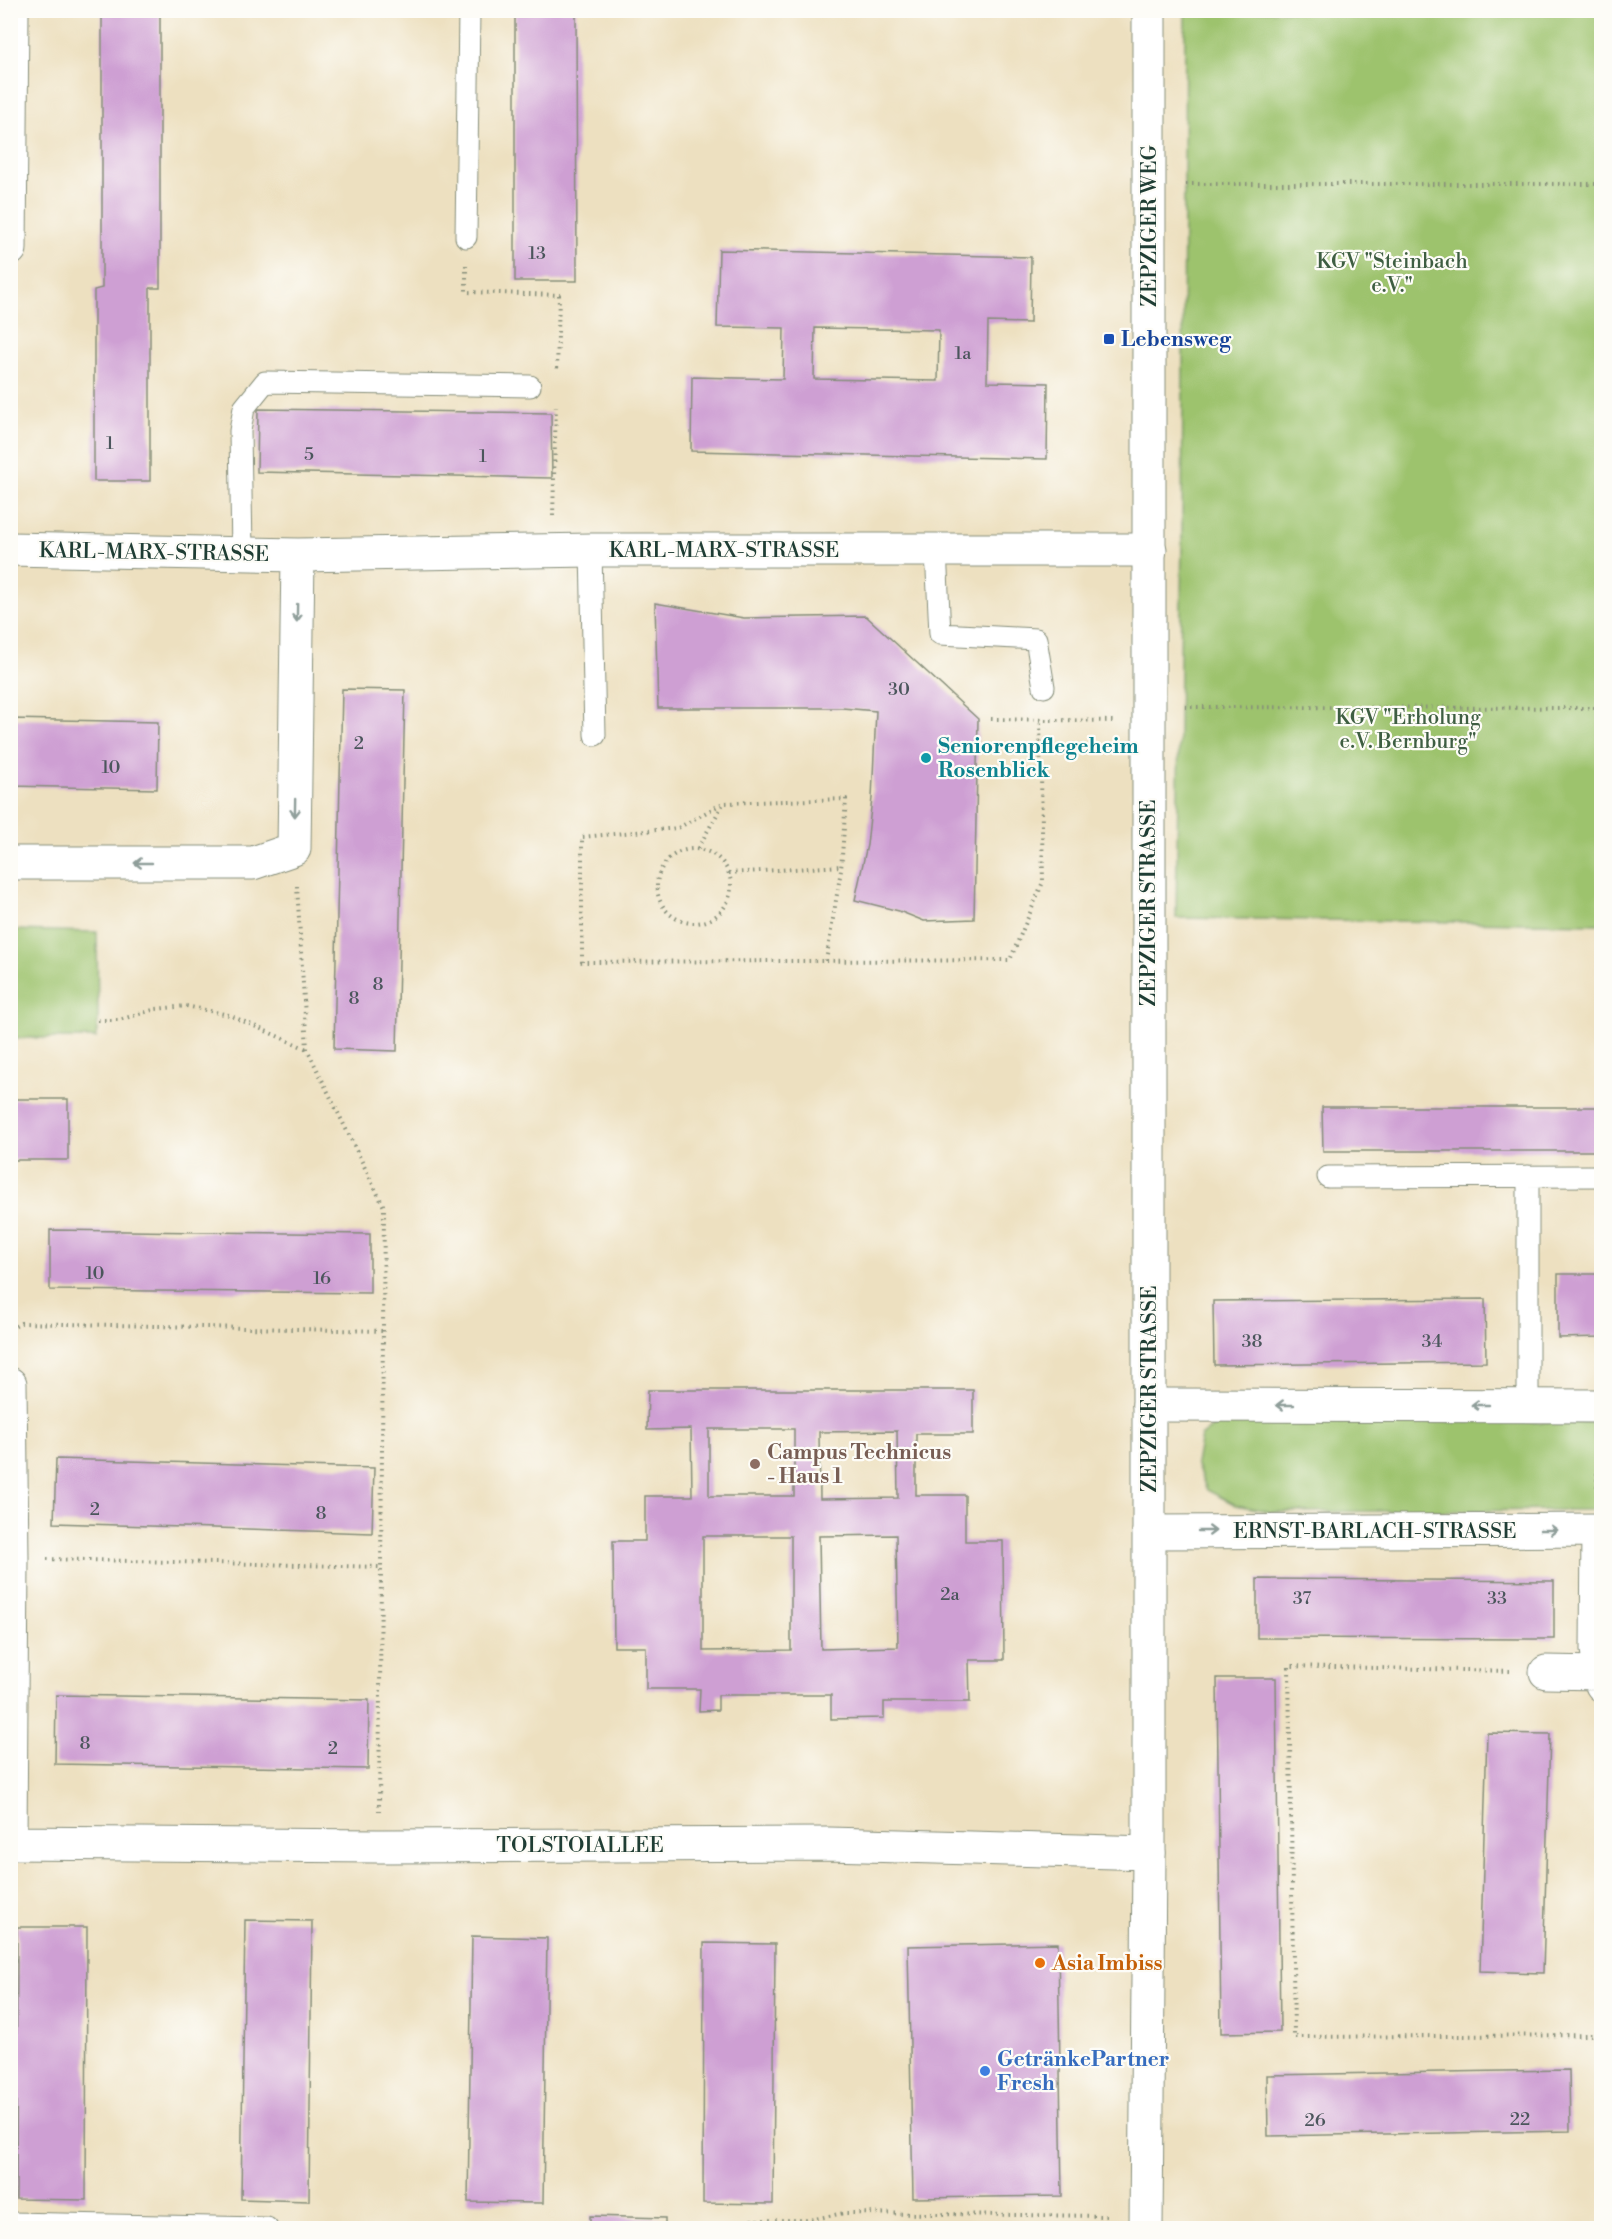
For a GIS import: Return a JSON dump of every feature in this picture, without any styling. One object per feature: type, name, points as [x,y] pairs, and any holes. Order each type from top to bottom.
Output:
[{"type":"street","points":[[10,249],[12,10]]},
{"type":"street","name":"ZEPZIGER WEG","points":[[1149,10],[1150,550]]},
{"type":"street","name":"KARL-MARX-STRASSE","points":[[10,549],[298,555],[591,550],[1150,550]]},
{"type":"street","name":"ZEPZIGER STRASSE","points":[[1146,2222],[1149,1853],[1148,714],[1150,550]]},
{"type":"street","name":"KARL-MARX-STRASSE","points":[[294,849],[298,555]]},
{"type":"street","points":[[10,863],[253,863],[294,849]]},
{"type":"street","points":[[10,1384],[12,1559],[10,1842]]},
{"type":"street","points":[[1149,1405],[1599,1406]]},
{"type":"street","points":[[1546,1672],[1600,1679],[1597,1649],[1600,1530]]},
{"type":"street","name":"ERNST-BARLACH-STRASSE","points":[[1149,1532],[1600,1530]]},
{"type":"street","name":"TOLSTOIALLEE","points":[[10,1842],[379,1846],[829,1844],[1149,1853]]},
{"type":"lane","points":[[466,237],[469,10]]},
{"type":"lane","points":[[242,553],[240,431],[244,408],[265,382],[530,386]]},
{"type":"lane","points":[[591,550],[595,735]]},
{"type":"lane","points":[[936,550],[940,634],[1036,639],[1044,687]]},
{"type":"lane","points":[[1527,1176],[1528,1405]]},
{"type":"lane","points":[[1328,1177],[1602,1176]]},
{"type":"lane","points":[[10,2223],[267,2229]]},
{"type":"path","points":[[1149,184],[1602,184]]},
{"type":"path","points":[[991,719],[1040,721],[1148,714],[1602,708]]},
{"type":"path","points":[[826,961],[841,866],[846,799],[723,803],[678,828],[582,837],[582,962],[826,961],[1010,960],[1042,882],[1040,721]]},
{"type":"path","points":[[698,848],[723,803]]},
{"type":"path","points":[[698,848],[710,852],[723,862],[732,885],[730,898],[723,909],[711,919],[699,923],[686,922],[670,915],[661,904],[656,892],[660,869],[667,859],[678,851],[698,848]]},
{"type":"path","points":[[294,849],[307,1049],[384,1207],[379,1846]]},
{"type":"path","points":[[729,873],[841,866]]},
{"type":"path","points":[[98,1020],[119,1020],[156,1009],[186,1006],[229,1015],[307,1049]]},
{"type":"path","points":[[10,1329],[21,1323],[384,1331]]},
{"type":"path","points":[[1599,1406],[1600,1530]]},
{"type":"path","points":[[12,1559],[382,1567]]},
{"type":"path","points":[[1546,1672],[1289,1666],[1294,2037],[1602,2035]]},
{"type":"path","points":[[735,2229],[752,2220],[809,2220],[844,2213],[1146,2222]]},
{"type":"green space","points":[[1185,11],[1601,11],[1601,924],[1176,918],[1182,537]]},
{"type":"green space","points":[[11,930],[97,932],[98,1020],[96,1038],[11,1038]]},
{"type":"green space","points":[[1221,1421],[1601,1422],[1601,1510],[1272,1512],[1236,1505],[1207,1490],[1196,1464],[1201,1436]]},
{"type":"building","points":[[102,10],[160,10],[160,288],[150,288],[150,481],[94,481],[94,290],[102,288]]},
{"type":"building","points":[[515,10],[576,10],[577,281],[515,281]]},
{"type":"building","points":[[719,250],[1031,257],[1030,323],[988,322],[987,382],[1048,383],[1047,459],[691,451],[692,377],[783,379],[784,328],[717,327]],"holes":[[[815,328],[939,330],[938,381],[814,379]]]},
{"type":"building","points":[[258,409],[551,413],[552,478],[257,472]]},
{"type":"building","name":"Seniorenpflegeheim Rosenblick","points":[[655,603],[744,618],[866,616],[978,719],[974,919],[924,921],[899,911],[855,900],[867,845],[872,798],[876,711],[842,708],[658,708]]},
{"type":"building","points":[[342,689],[405,690],[397,1051],[334,1049]]},
{"type":"building","points":[[10,719],[158,722],[157,789],[10,786]]},
{"type":"building","points":[[10,1099],[68,1099],[68,1160],[10,1160]]},
{"type":"building","points":[[1322,1107],[1602,1107],[1602,1151],[1323,1151]]},
{"type":"building","points":[[50,1230],[370,1234],[370,1293],[50,1290]]},
{"type":"building","points":[[1558,1274],[1602,1274],[1602,1337],[1558,1338]]},
{"type":"building","points":[[1485,1299],[1486,1362],[1214,1365],[1213,1301]]},
{"type":"building","points":[[648,1390],[973,1390],[973,1434],[916,1434],[916,1495],[965,1495],[965,1541],[1003,1541],[1004,1660],[969,1660],[970,1702],[884,1702],[884,1718],[831,1719],[831,1695],[718,1695],[718,1710],[699,1711],[700,1689],[646,1689],[646,1647],[614,1647],[613,1541],[645,1541],[645,1496],[692,1496],[691,1429],[647,1430]],"holes":[[[709,1429],[794,1429],[794,1496],[709,1496]],[[897,1431],[898,1498],[820,1499],[819,1432]],[[896,1535],[898,1647],[821,1649],[819,1536]],[[703,1536],[791,1536],[791,1650],[703,1651]]]},
{"type":"building","points":[[56,1459],[374,1468],[372,1533],[54,1523]]},
{"type":"building","points":[[1257,1579],[1554,1581],[1554,1639],[1257,1638]]},
{"type":"building","points":[[1217,1678],[1276,1678],[1280,2032],[1221,2033]]},
{"type":"building","points":[[56,1695],[369,1700],[368,1769],[55,1764]]},
{"type":"building","points":[[1487,1733],[1550,1734],[1543,1973],[1480,1971]]},
{"type":"building","points":[[245,1920],[312,1921],[309,2201],[241,2199]]},
{"type":"building","points":[[17,1927],[87,1927],[86,2200],[16,2199]]},
{"type":"building","points":[[472,1936],[547,1938],[543,2203],[468,2202]]},
{"type":"building","points":[[704,1943],[775,1944],[773,2204],[703,2203]]},
{"type":"building","name":"GetränkePartner Fresh","points":[[1058,1943],[1062,2196],[913,2198],[908,1946]]},
{"type":"building","points":[[1569,2070],[1570,2131],[1268,2136],[1267,2075]]},
{"type":"building","points":[[590,2216],[665,2218],[665,2228],[590,2228]]},
{"type":"place","name":"Lebensweg","points":[[1109,339]]},
{"type":"place","name":"Seniorenpflegeheim Rosenblick","points":[[926,758]]},
{"type":"place","name":"Campus Technicus - Haus 1","points":[[755,1464]]},
{"type":"place","name":"Asia Imbiss","points":[[1040,1963]]},
{"type":"place","name":"GetränkePartner Fresh","points":[[985,2071]]},
{"type":"park label","name":"KGV \"Steinbach e.V.\"","points":[[1392,273]]},
{"type":"park label","name":"KGV \"Erholung e.V. Bernburg\"","points":[[1408,729]]}]
